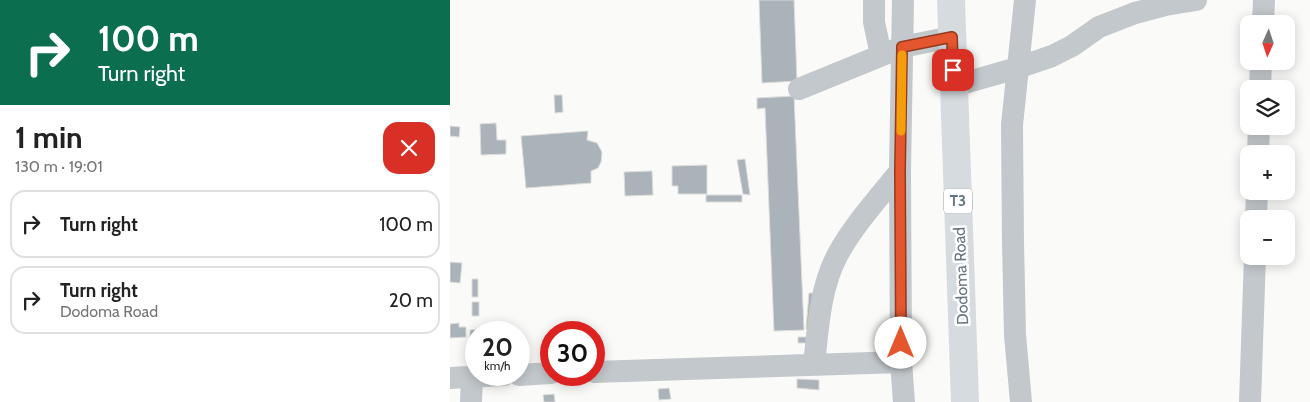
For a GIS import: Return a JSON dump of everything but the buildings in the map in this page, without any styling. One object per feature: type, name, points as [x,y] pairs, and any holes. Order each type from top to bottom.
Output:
[{"type":"highway","name":"Dodoma Road","points":[[951,0],[965,402]]},
{"type":"street","points":[[874,0],[874,22],[892,51]]},
{"type":"street","points":[[903,0],[892,51],[900,171],[901,362],[904,402]]},
{"type":"street","points":[[1021,402],[1016,335],[1012,125],[1025,0]]},
{"type":"street","points":[[954,86],[1052,56],[1072,46],[1099,27],[1135,13],[1164,5],[1196,0]]},
{"type":"street","points":[[1263,15],[1264,0]]},
{"type":"street","points":[[799,89],[892,51],[952,37]]},
{"type":"street","points":[[814,365],[822,300],[827,279],[838,254],[852,232],[900,171]]},
{"type":"street","points":[[1250,402],[1255,265]]},
{"type":"street","points":[[605,372],[901,362]]},
{"type":"street","points":[[450,378],[465,377]]},
{"type":"street","points":[[471,402],[472,386]]},
{"type":"slow traffic","points":[[901,131],[902,55]]},
{"type":"route","points":[[901,343],[900,171],[902,47],[952,37],[953,70]]}]
